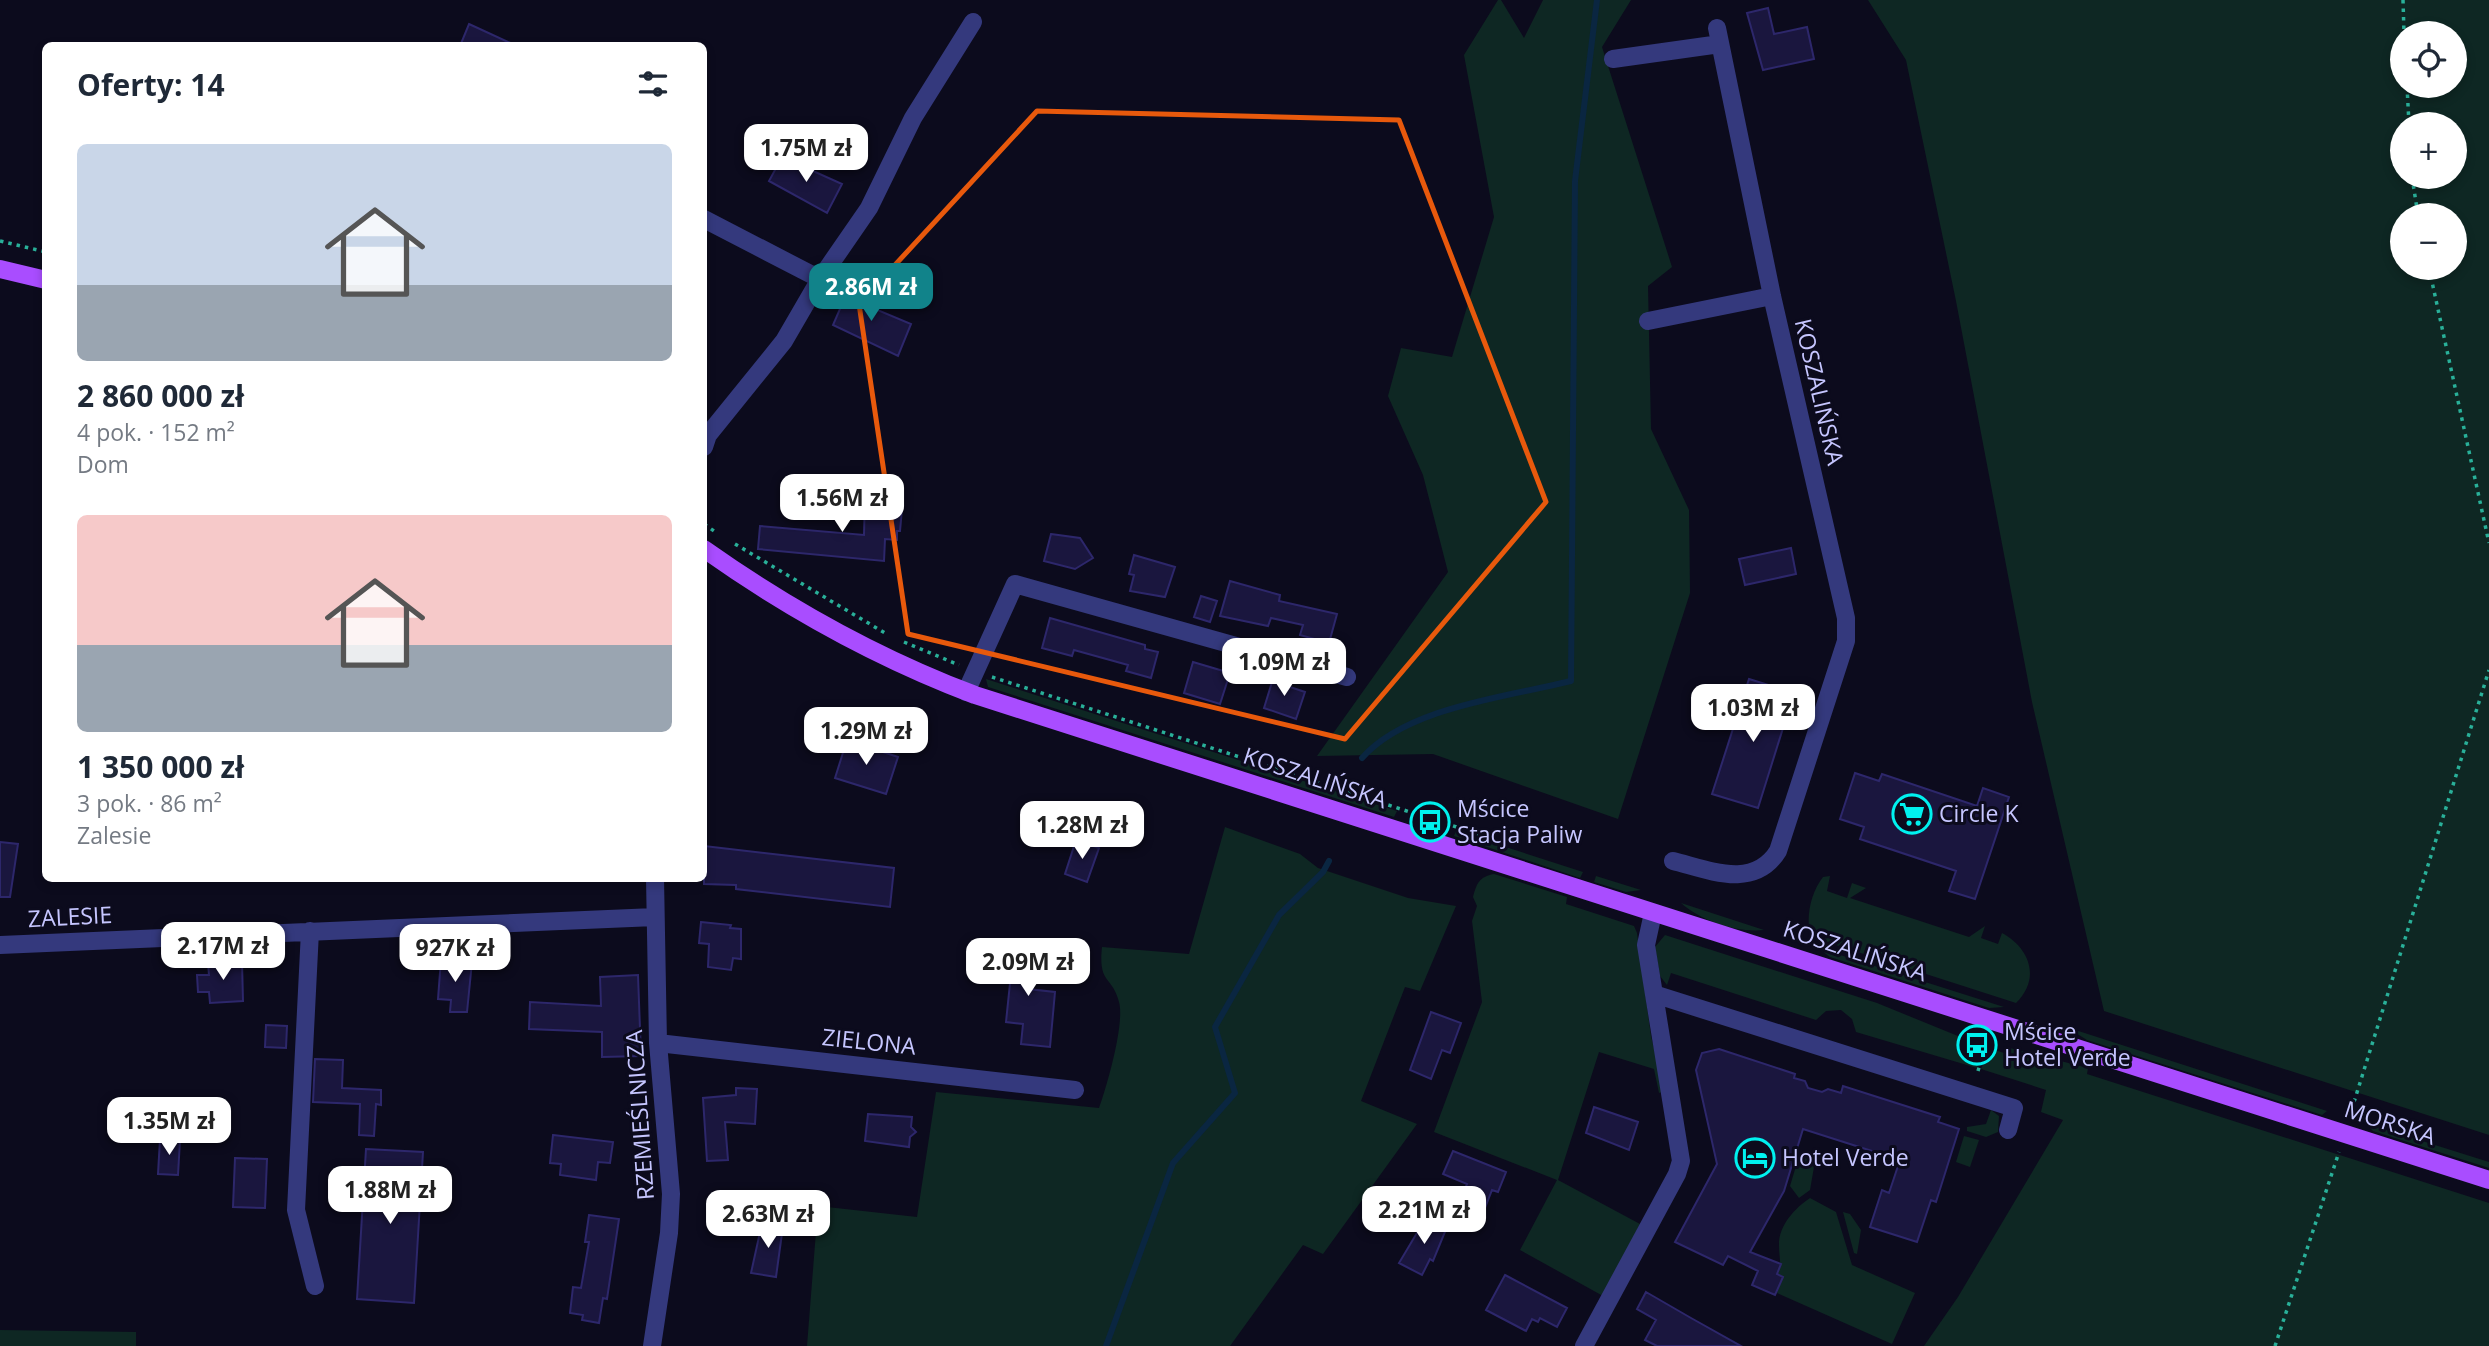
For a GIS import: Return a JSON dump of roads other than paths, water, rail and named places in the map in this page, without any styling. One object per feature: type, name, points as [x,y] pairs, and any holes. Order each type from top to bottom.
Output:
[{"type":"main road","points":[[0,269],[42,279]]},
{"type":"main road","name":"KOSZALIŃSKA","points":[[707,556],[839,635],[893,662],[966,692],[2276,1112]]},
{"type":"main road","name":"MORSKA","points":[[2276,1112],[2489,1180]]},
{"type":"street","points":[[707,438],[784,341],[820,279],[869,208],[913,118],[973,22]]},
{"type":"street","name":"KOSZALIŃSKA","points":[[1613,59],[1718,36],[1772,296],[1846,618],[1846,641],[1779,851],[1772,862],[1746,875],[1731,875],[1673,861]]},
{"type":"street","points":[[707,221],[820,279]]},
{"type":"street","points":[[1648,321],[1772,296]]},
{"type":"street","points":[[966,692],[1015,584],[1347,677]]},
{"type":"street","name":"RZEMIEŚLNICZA","points":[[652,1346],[671,1216],[658,1043],[655,882]]},
{"type":"street","points":[[1584,1346],[1677,1174],[1681,1161],[1646,945],[1653,913]]},
{"type":"street","name":"ZALESIE","points":[[0,945],[655,917]]},
{"type":"street","points":[[310,931],[296,1210],[315,1286]]},
{"type":"street","points":[[1654,994],[2014,1108],[2008,1130]]},
{"type":"street","name":"ZIELONA","points":[[658,1043],[1075,1090]]},
{"type":"waterway","points":[[1362,758],[1381,741],[1431,715],[1459,706],[1571,681],[1575,181],[1597,0]]},
{"type":"waterway","points":[[1106,1346],[1173,1163],[1235,1093],[1215,1027],[1279,915],[1323,872],[1329,861]]},
{"type":"place","name":"Circle K","points":[[1912,814]]},
{"type":"place","name":"Mścice Stacja Paliw","points":[[1430,822]]},
{"type":"place","name":"Mścice Hotel Verde","points":[[1977,1045]]},
{"type":"place","name":"Hotel Verde","points":[[1755,1158]]}]
